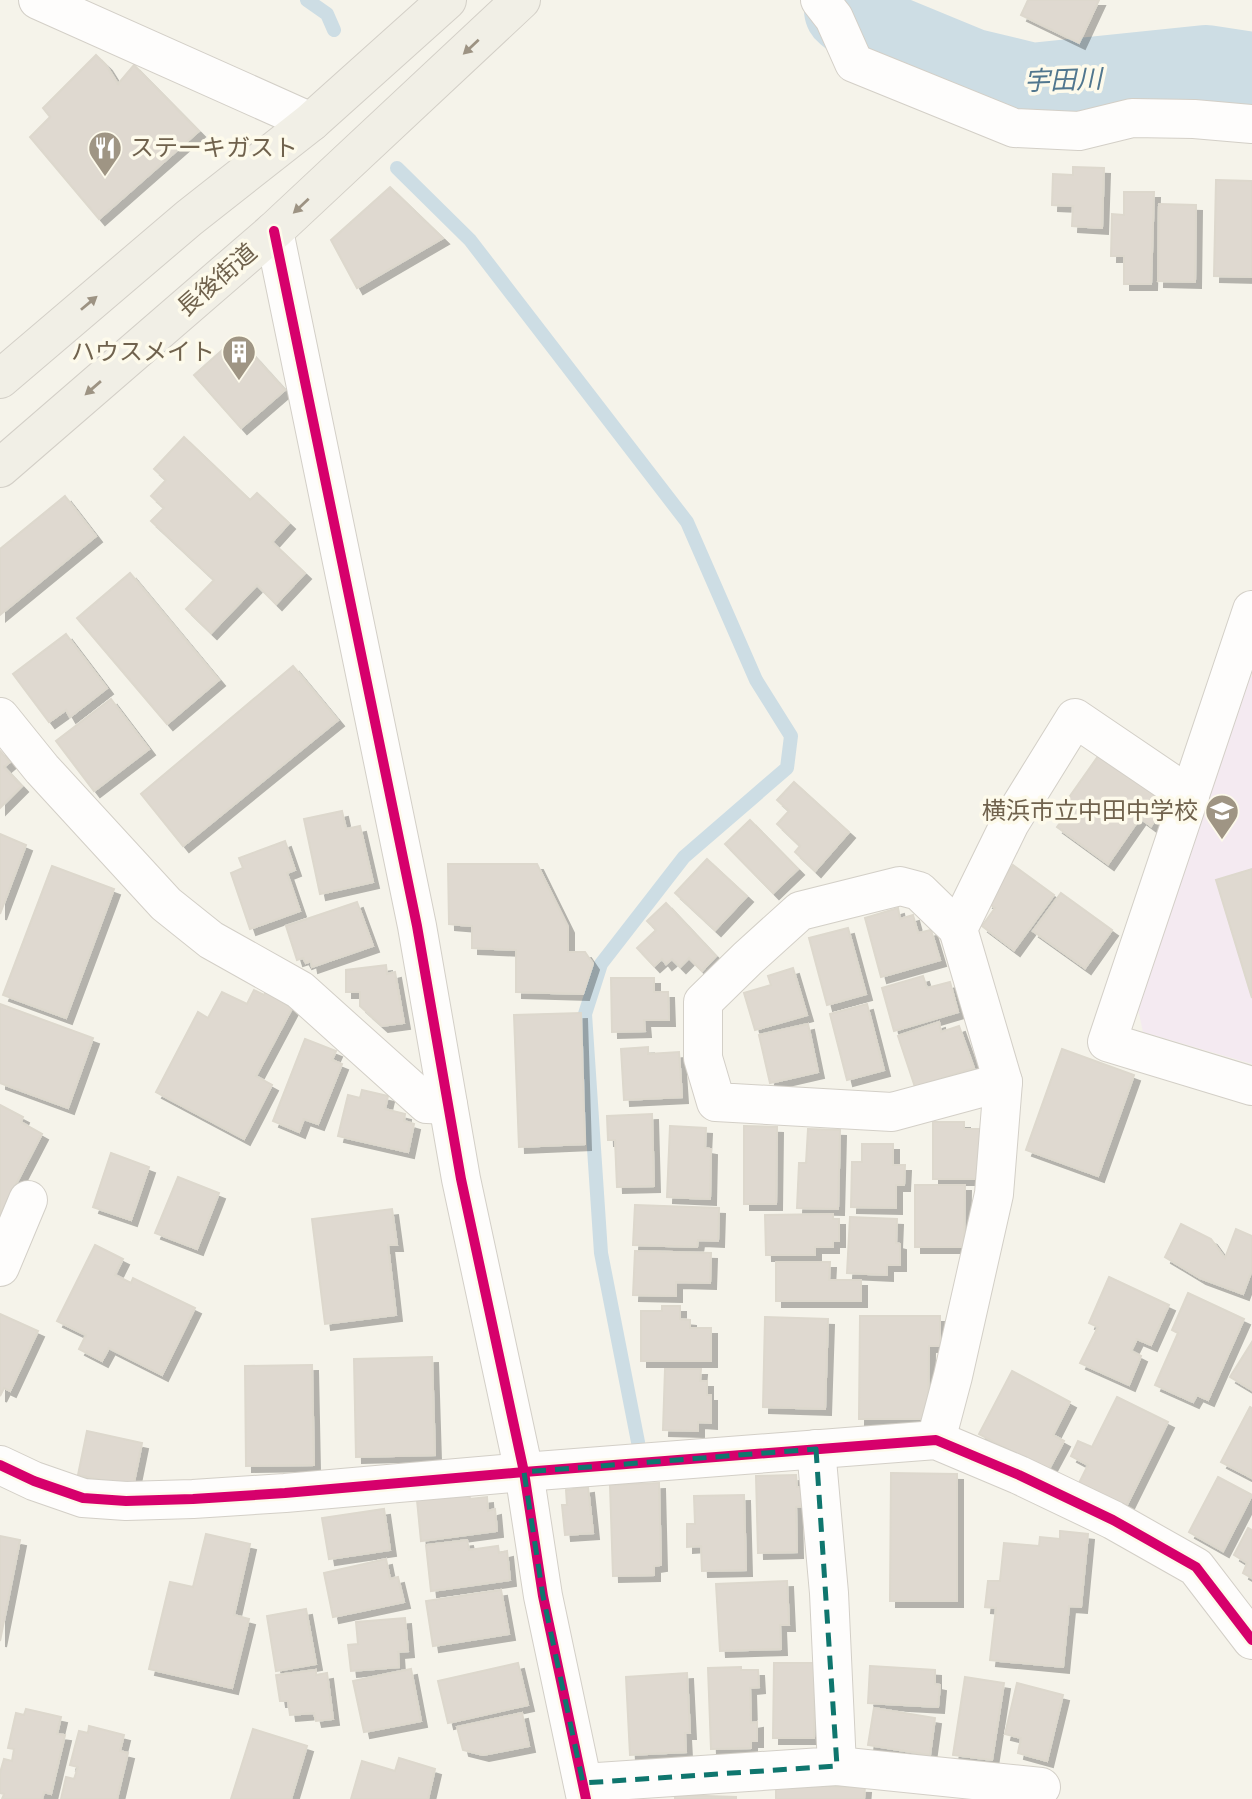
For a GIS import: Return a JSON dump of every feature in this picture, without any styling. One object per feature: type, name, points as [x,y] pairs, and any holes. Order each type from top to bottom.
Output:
[{"type":"main road","points":[[0,379],[189,218],[311,122],[447,0]]},
{"type":"main road","name":"長後街道","points":[[0,468],[274,231],[521,0]]},
{"type":"street","points":[[38,0],[311,122]]},
{"type":"street","points":[[820,0],[834,18],[854,63],[1014,128],[1079,131],[1132,118],[1252,124]]},
{"type":"street","points":[[274,231],[417,926],[461,1179],[524,1472],[543,1596],[584,1791],[837,1766],[1041,1787]]},
{"type":"street","points":[[1252,610],[1107,1042],[1252,1086]]},
{"type":"street","points":[[0,717],[42,769],[166,904],[211,940],[300,990],[427,1104],[447,1105]]},
{"type":"street","points":[[958,929],[1010,823],[1075,718],[1190,796]]},
{"type":"street","points":[[936,1440],[994,1194],[1003,1083],[958,929],[919,891],[900,886],[800,911],[703,1002],[703,1058],[716,1102],[892,1112],[1003,1083]]},
{"type":"street","points":[[0,1267],[28,1200]]},
{"type":"street","points":[[0,1465],[83,1498],[126,1501],[206,1498],[936,1440],[1113,1520],[1196,1567],[1252,1640]]},
{"type":"street","points":[[816,1449],[829,1593],[837,1766]]},
{"type":"highlighted area","points":[[816,1449],[837,1766],[583,1783],[543,1596],[524,1472]]},
{"type":"shaded area","name":"横浜市立中田中学校","points":[[1252,676],[1252,1064],[1143,1032],[1137,1004],[1247,678]]},
{"type":"building","points":[[1028,0],[1099,0],[1079,43],[1021,15]]},
{"type":"building","name":"ステーキガスト","points":[[96,55],[118,84],[134,65],[199,131],[99,219],[30,137],[50,117],[43,108]]},
{"type":"building","points":[[1073,167],[1104,168],[1102,228],[1072,226],[1073,206],[1052,205],[1053,174],[1073,175]]},
{"type":"building","points":[[1216,180],[1252,181],[1252,277],[1214,276]]},
{"type":"building","points":[[390,187],[443,238],[357,288],[331,240]]},
{"type":"building","points":[[1124,192],[1154,192],[1151,284],[1124,284],[1124,256],[1111,256],[1112,214],[1124,215]]},
{"type":"building","points":[[1159,204],[1196,205],[1195,282],[1158,281]]},
{"type":"building","name":"ハウスメイト","points":[[237,337],[285,390],[241,428],[194,375]]},
{"type":"building","points":[[184,437],[250,500],[257,493],[289,523],[272,542],[305,573],[276,604],[257,585],[211,633],[186,609],[214,580],[151,521],[164,508],[151,496],[166,480],[154,469]]},
{"type":"building","points":[[65,496],[96,536],[0,615],[0,549]]},
{"type":"building","points":[[130,573],[219,680],[167,724],[77,618]]},
{"type":"building","points":[[66,634],[107,688],[70,717],[66,710],[49,722],[13,674]]},
{"type":"building","points":[[293,666],[338,720],[183,846],[141,794]]},
{"type":"building","points":[[111,699],[149,749],[94,791],[56,741]]},
{"type":"building","points":[[0,751],[10,762],[4,767],[22,786],[0,808]]},
{"type":"building","points":[[1101,752],[1168,800],[1151,826],[1140,818],[1108,864],[1057,827],[1071,808],[1065,803]]},
{"type":"building","points":[[794,782],[849,832],[815,871],[795,852],[800,846],[777,824],[789,811],[777,800]]},
{"type":"building","points":[[342,811],[346,829],[360,826],[373,882],[320,894],[304,819]]},
{"type":"building","points":[[750,820],[798,869],[773,893],[725,844]]},
{"type":"building","points":[[0,834],[26,845],[0,914]]},
{"type":"building","points":[[285,841],[295,870],[287,873],[300,911],[250,929],[231,873],[243,868],[239,858]]},
{"type":"building","points":[[707,859],[747,896],[715,930],[675,893]]},
{"type":"building","points":[[448,864],[537,864],[568,927],[568,952],[585,952],[593,964],[583,994],[516,992],[516,950],[472,948],[472,926],[449,924]]},
{"type":"building","points":[[1013,865],[1054,895],[1014,950],[982,926],[995,908],[987,902]]},
{"type":"building","points":[[52,866],[114,889],[66,1018],[3,995]]},
{"type":"building","points":[[1252,869],[1252,998],[1216,880]]},
{"type":"building","points":[[1061,893],[1112,930],[1085,968],[1033,931]]},
{"type":"building","points":[[357,902],[373,946],[312,967],[311,961],[306,963],[303,958],[297,960],[286,926]]},
{"type":"building","points":[[666,903],[716,956],[702,971],[689,958],[680,967],[672,959],[666,964],[662,959],[654,966],[637,948],[656,930],[647,921]]},
{"type":"building","points":[[898,908],[900,919],[913,915],[918,933],[931,930],[940,960],[881,977],[865,918]]},
{"type":"building","points":[[848,928],[866,994],[827,1005],[809,938]]},
{"type":"building","points":[[386,965],[387,974],[395,972],[404,1023],[382,1026],[360,1006],[360,992],[346,992],[346,970]]},
{"type":"building","points":[[793,968],[807,1015],[755,1030],[744,993],[771,985],[768,976]]},
{"type":"building","points":[[923,976],[927,988],[950,982],[958,1012],[894,1031],[882,988]]},
{"type":"building","points":[[611,978],[654,978],[654,992],[668,992],[669,1020],[644,1020],[645,1031],[612,1032]]},
{"type":"building","points":[[270,985],[297,999],[256,1076],[272,1085],[244,1139],[156,1092],[198,1012],[208,1018],[222,992],[247,1004],[254,990],[264,995]]},
{"type":"building","points":[[0,1004],[93,1038],[68,1108],[0,1083]]},
{"type":"building","points":[[867,1004],[884,1070],[847,1080],[830,1014]]},
{"type":"building","points":[[581,1013],[585,1144],[519,1147],[514,1015]]},
{"type":"building","points":[[939,1022],[941,1032],[959,1026],[974,1068],[915,1087],[898,1036]]},
{"type":"building","points":[[808,1024],[818,1072],[770,1083],[759,1035]]},
{"type":"building","points":[[305,1039],[336,1051],[332,1060],[342,1064],[318,1124],[304,1119],[299,1132],[273,1121]]},
{"type":"building","points":[[648,1047],[648,1054],[679,1052],[682,1097],[624,1100],[621,1049]]},
{"type":"building","points":[[1062,1049],[1134,1075],[1098,1176],[1026,1150]]},
{"type":"building","points":[[362,1090],[388,1096],[385,1109],[405,1114],[404,1121],[414,1124],[408,1152],[338,1136],[348,1095],[360,1098]]},
{"type":"building","points":[[0,1105],[23,1117],[21,1122],[42,1134],[0,1215]]},
{"type":"building","points":[[652,1114],[654,1186],[617,1187],[615,1140],[608,1140],[607,1116]]},
{"type":"building","points":[[933,1122],[964,1122],[964,1129],[982,1129],[979,1179],[933,1179]]},
{"type":"building","points":[[670,1126],[706,1128],[705,1148],[711,1149],[710,1199],[667,1197]]},
{"type":"building","points":[[744,1126],[777,1127],[776,1204],[744,1204]]},
{"type":"building","points":[[808,1129],[840,1130],[838,1209],[797,1208],[799,1163],[806,1163]]},
{"type":"building","points":[[862,1144],[893,1144],[893,1165],[905,1165],[904,1185],[896,1185],[896,1208],[851,1207],[852,1162],[862,1162]]},
{"type":"building","points":[[111,1153],[149,1167],[131,1220],[93,1207]]},
{"type":"building","points":[[178,1177],[219,1193],[197,1249],[155,1233]]},
{"type":"building","points":[[915,1185],[965,1185],[964,1247],[915,1247]]},
{"type":"building","points":[[635,1205],[719,1208],[718,1241],[698,1240],[697,1247],[633,1245]]},
{"type":"building","points":[[392,1209],[397,1245],[388,1245],[396,1315],[325,1324],[312,1219]]},
{"type":"building","points":[[833,1214],[833,1219],[839,1219],[839,1241],[833,1241],[833,1247],[815,1247],[815,1255],[766,1255],[765,1215]]},
{"type":"building","points":[[850,1217],[897,1219],[896,1243],[900,1244],[900,1265],[887,1265],[887,1275],[847,1273]]},
{"type":"building","points":[[1181,1224],[1211,1239],[1225,1258],[1236,1229],[1252,1236],[1252,1270],[1243,1294],[1200,1278],[1165,1257]]},
{"type":"building","points":[[95,1245],[123,1259],[115,1275],[131,1283],[133,1278],[195,1308],[162,1375],[109,1348],[102,1361],[79,1349],[86,1335],[57,1321]]},
{"type":"building","points":[[635,1251],[711,1253],[710,1283],[676,1282],[676,1296],[633,1295]]},
{"type":"building","points":[[776,1262],[830,1262],[829,1280],[861,1280],[861,1301],[776,1301]]},
{"type":"building","points":[[1109,1277],[1169,1305],[1151,1345],[1137,1339],[1131,1351],[1141,1356],[1129,1385],[1080,1363],[1098,1327],[1089,1323]]},
{"type":"building","points":[[1188,1293],[1244,1319],[1208,1400],[1197,1395],[1193,1402],[1155,1385],[1178,1333],[1172,1330]]},
{"type":"building","points":[[662,1306],[680,1306],[680,1319],[690,1320],[690,1328],[711,1328],[711,1361],[641,1361],[641,1311],[662,1311]]},
{"type":"building","points":[[0,1314],[38,1331],[10,1391],[4,1388],[0,1396]]},
{"type":"building","points":[[860,1316],[940,1316],[940,1346],[929,1346],[928,1419],[859,1419]]},
{"type":"building","points":[[765,1317],[828,1319],[825,1409],[763,1407]]},
{"type":"building","points":[[1252,1342],[1252,1390],[1230,1377]]},
{"type":"building","points":[[432,1357],[435,1455],[356,1457],[354,1359]]},
{"type":"building","points":[[312,1365],[314,1465],[246,1466],[245,1366]]},
{"type":"building","points":[[665,1369],[701,1369],[700,1381],[707,1381],[707,1395],[711,1395],[711,1423],[698,1422],[698,1431],[663,1430]]},
{"type":"building","points":[[1012,1371],[1070,1402],[1053,1435],[1064,1441],[1048,1471],[979,1434]]},
{"type":"building","points":[[1117,1397],[1168,1422],[1125,1509],[1078,1485],[1088,1465],[1071,1456],[1078,1441],[1092,1447]]},
{"type":"building","points":[[1250,1407],[1252,1408],[1252,1478],[1221,1462]]},
{"type":"building","points":[[87,1431],[142,1443],[133,1487],[78,1475]]},
{"type":"building","points":[[891,1473],[957,1474],[957,1601],[890,1601]]},
{"type":"building","points":[[796,1475],[797,1487],[804,1487],[804,1506],[796,1507],[797,1552],[758,1553],[756,1476]]},
{"type":"building","points":[[1218,1477],[1252,1495],[1223,1551],[1189,1532]]},
{"type":"building","points":[[659,1483],[661,1565],[654,1566],[654,1575],[613,1576],[610,1485]]},
{"type":"building","points":[[588,1487],[593,1533],[565,1535],[562,1505],[567,1505],[566,1490]]},
{"type":"building","points":[[469,1493],[470,1499],[487,1497],[488,1511],[495,1509],[497,1531],[421,1541],[417,1500]]},
{"type":"building","points":[[744,1495],[746,1570],[702,1571],[701,1546],[687,1547],[687,1524],[695,1524],[694,1496]]},
{"type":"building","points":[[384,1509],[390,1550],[329,1559],[322,1518]]},
{"type":"building","points":[[1248,1528],[1252,1530],[1252,1578],[1243,1573],[1247,1563],[1234,1555]]},
{"type":"building","points":[[1060,1531],[1088,1534],[1081,1607],[1069,1606],[1063,1667],[990,1660],[996,1608],[985,1607],[988,1581],[1000,1581],[1004,1543],[1039,1546],[1040,1537],[1060,1539]]},
{"type":"building","points":[[206,1534],[250,1544],[234,1615],[249,1619],[232,1688],[149,1669],[170,1582],[193,1587]]},
{"type":"building","points":[[0,1536],[20,1540],[0,1641]]},
{"type":"building","points":[[467,1540],[469,1550],[498,1546],[499,1553],[507,1551],[510,1580],[431,1591],[426,1545]]},
{"type":"building","points":[[386,1559],[390,1579],[398,1577],[404,1602],[333,1617],[324,1573]]},
{"type":"building","points":[[787,1581],[789,1625],[780,1625],[781,1649],[720,1651],[716,1584]]},
{"type":"building","points":[[501,1590],[509,1634],[433,1646],[426,1601]]},
{"type":"building","points":[[306,1609],[316,1664],[276,1671],[267,1616]]},
{"type":"building","points":[[405,1618],[408,1651],[398,1652],[399,1667],[351,1671],[348,1645],[358,1644],[356,1622]]},
{"type":"building","points":[[518,1663],[528,1705],[448,1723],[438,1681]]},
{"type":"building","points":[[774,1663],[815,1663],[814,1738],[773,1738]]},
{"type":"building","points":[[870,1666],[935,1670],[935,1684],[940,1685],[938,1707],[868,1703]]},
{"type":"building","points":[[741,1667],[741,1670],[758,1670],[759,1687],[750,1688],[751,1723],[757,1722],[757,1741],[751,1741],[751,1748],[711,1749],[708,1668]]},
{"type":"building","points":[[411,1669],[421,1721],[364,1732],[353,1681]]},
{"type":"building","points":[[316,1670],[316,1675],[327,1673],[333,1719],[316,1721],[314,1713],[290,1715],[288,1701],[280,1701],[276,1675]]},
{"type":"building","points":[[687,1673],[690,1733],[685,1733],[686,1752],[630,1755],[626,1677]]},
{"type":"building","points":[[965,1677],[1004,1683],[992,1760],[953,1755]]},
{"type":"building","points":[[1017,1683],[1063,1695],[1047,1761],[1018,1753],[1021,1738],[1005,1734]]},
{"type":"building","points":[[874,1708],[935,1718],[930,1755],[868,1745]]},
{"type":"building","points":[[26,1709],[61,1717],[57,1734],[65,1735],[51,1794],[44,1792],[42,1799],[2,1799],[4,1794],[0,1793],[0,1773],[4,1759],[12,1761],[14,1749],[8,1748],[16,1713],[24,1715]]},
{"type":"building","points":[[522,1713],[529,1746],[483,1755],[463,1750],[457,1727]]},
{"type":"building","points":[[89,1726],[124,1735],[120,1751],[128,1753],[117,1799],[61,1799],[66,1777],[74,1779],[78,1767],[70,1765],[79,1731],[88,1733]]},
{"type":"building","points":[[253,1729],[307,1746],[291,1799],[231,1799]]},
{"type":"building","points":[[399,1758],[435,1769],[428,1799],[351,1799],[362,1761],[395,1771]]},
{"type":"building","points":[[776,1785],[865,1787],[864,1799],[776,1799]]},
{"type":"building","points":[[675,1795],[736,1797],[736,1799],[675,1799]]},
{"type":"waterway","points":[[307,0],[327,14],[334,30]]},
{"type":"waterway","name":"宇田川","points":[[848,10],[878,34],[970,72],[1032,87],[1206,69],[1252,76]]},
{"type":"waterway","points":[[397,168],[470,240],[687,522],[756,680],[791,736],[787,768],[684,857],[601,964],[585,1014],[601,1253],[638,1442]]},
{"type":"cycle path","points":[[274,231],[417,926],[461,1179],[524,1472],[543,1596],[586,1799]]},
{"type":"cycle path","points":[[0,1465],[34,1481],[83,1498],[126,1501],[285,1493],[936,1440],[1019,1475],[1113,1520],[1196,1567],[1252,1640]]},
{"type":"place","name":"ステーキガスト","points":[[105,178]]},
{"type":"place","name":"ハウスメイト","points":[[239,382]]},
{"type":"place","name":"横浜市立中田中学校","points":[[1222,841]]}]
